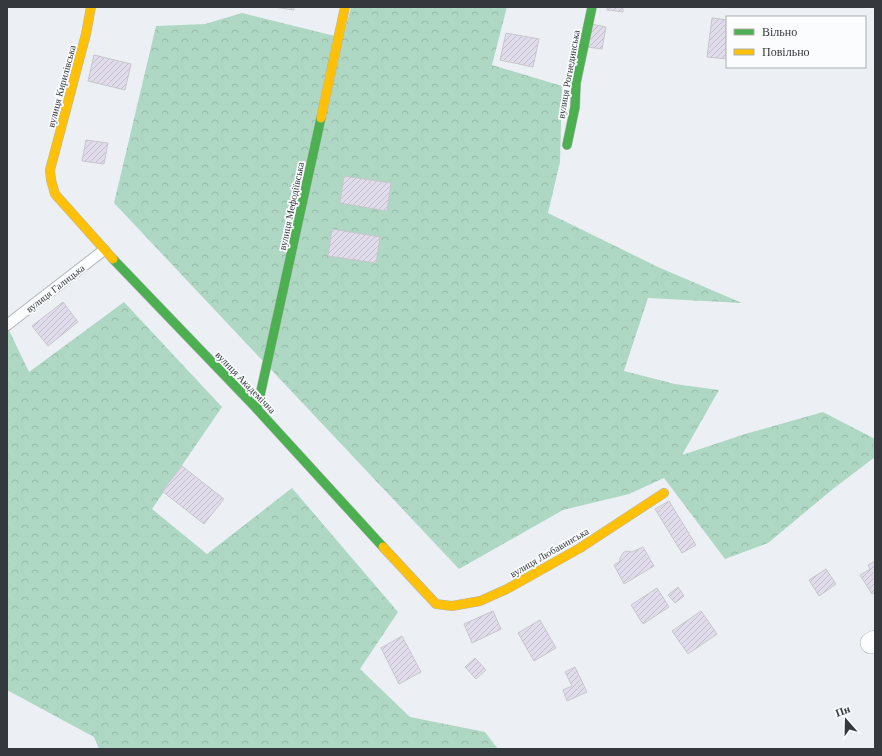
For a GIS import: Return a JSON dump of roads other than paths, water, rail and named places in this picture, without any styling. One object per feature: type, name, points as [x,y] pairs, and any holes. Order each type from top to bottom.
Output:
[{"type":"street","name":"вулиця Кирилівська","points":[[50,170],[86,34],[91,7]]},
{"type":"street","name":"вулиця Мефодіївська","points":[[257,409],[346,7]]},
{"type":"street","name":"вулиця Рогнединська","points":[[567,145],[575,107],[576,83],[592,7]]},
{"type":"street","name":"вулиця Академічна","points":[[50,170],[51,180],[56,194],[104,250],[257,409],[436,604]]},
{"type":"street","name":"вулиця Любавинська","points":[[436,604],[452,606],[480,601],[507,589],[580,548],[664,493]]},
{"type":"lane","name":"вулиця Галицька","points":[[7,325],[104,250]]}]
